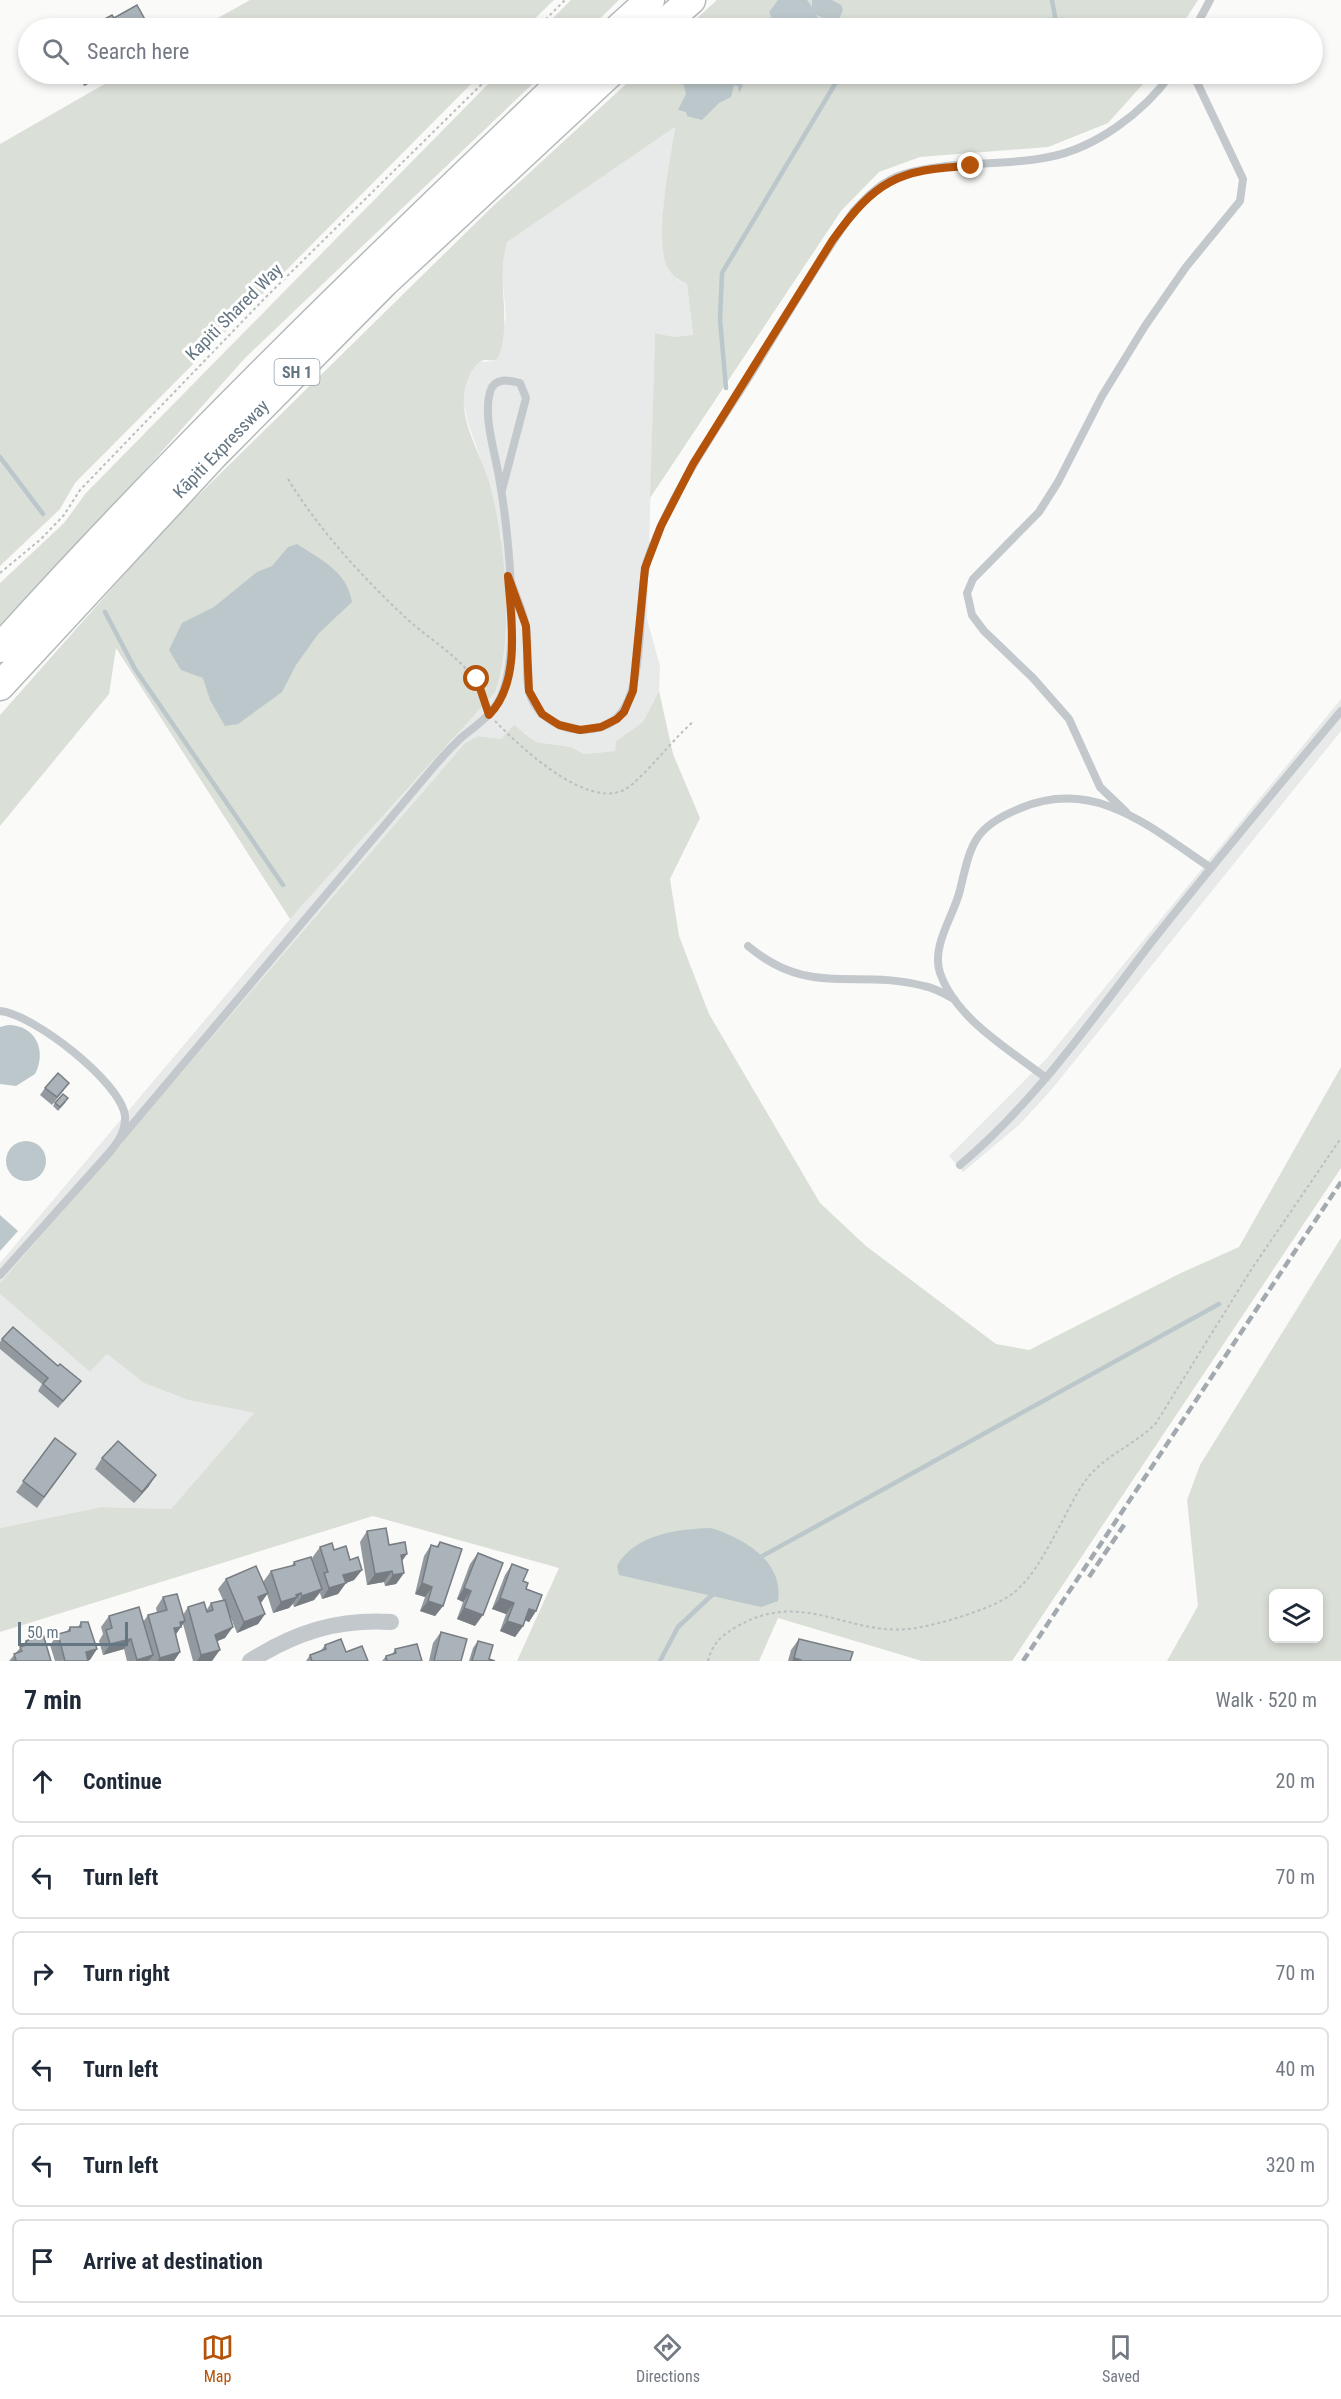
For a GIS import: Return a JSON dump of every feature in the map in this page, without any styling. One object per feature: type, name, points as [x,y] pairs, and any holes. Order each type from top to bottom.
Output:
[{"type":"highway","points":[[630,18],[650,0]]},
{"type":"highway","points":[[670,18],[691,0]]},
{"type":"highway","name":"Kāpiti Expressway","points":[[0,648],[70,570],[354,279],[559,84]]},
{"type":"highway","name":"Kāpiti Expressway","points":[[0,686],[198,472],[384,283],[598,84]]},
{"type":"street","points":[[250,1661],[282,1641],[338,1624],[391,1622]]},
{"type":"lane","points":[[1201,18],[1210,0]]},
{"type":"lane","points":[[508,576],[526,626],[529,691],[542,714],[559,725],[580,730],[601,727],[617,719],[629,703],[634,682],[645,568],[676,493],[853,212],[881,185],[903,174],[947,167],[1050,157],[1081,147],[1140,109],[1162,84]]},
{"type":"lane","points":[[1198,84],[1243,179],[1240,201],[1186,267],[1144,326],[1102,396],[1067,466],[1039,512],[973,579],[967,593],[972,615],[984,631],[1033,678],[1069,719],[1101,787],[1126,812],[1211,868]]},
{"type":"lane","points":[[0,1275],[120,1139],[437,763],[489,715],[502,695],[509,670],[511,628],[502,490],[487,407],[490,389],[497,382],[508,380],[520,383],[526,398],[502,490]]},
{"type":"lane","points":[[960,1164],[1008,1121],[1046,1078],[1211,868],[1341,711]]},
{"type":"lane","points":[[1046,1078],[979,1026],[955,999],[939,971],[941,942],[957,904],[969,849],[980,833],[994,822],[1019,809],[1060,798],[1078,798],[1126,812]]},
{"type":"lane","points":[[748,946],[776,967],[799,976],[908,982],[927,986],[955,999]]},
{"type":"lane","points":[[0,1011],[12,1013],[37,1024],[105,1081],[123,1106],[124,1127],[120,1139]]},
{"type":"path","points":[[547,18],[565,0]]},
{"type":"path","name":"Kapiti Shared Way","points":[[0,573],[41,539],[64,516],[80,490],[265,298],[482,84]]},
{"type":"path","points":[[288,479],[306,510],[374,584],[407,618],[477,679],[489,715],[533,757],[572,782],[598,794],[611,794],[628,787],[694,721]]},
{"type":"path","points":[[708,1661],[713,1646],[725,1634],[765,1613],[804,1611],[867,1627],[913,1629],[942,1622],[1012,1593],[1045,1554],[1088,1478],[1111,1455],[1146,1434],[1156,1423],[1251,1270],[1341,1138]]},
{"type":"shaded area","points":[[250,0],[554,0],[535,18],[218,18]]},
{"type":"shaded area","points":[[571,0],[619,0],[600,18],[553,18]]},
{"type":"shaded area","points":[[717,0],[1198,0],[1186,18],[697,18]]},
{"type":"shaded area","points":[[778,0],[807,0],[812,7],[812,0],[832,0],[841,5],[843,10],[839,18],[824,18],[816,15],[813,18],[772,18],[769,12]]},
{"type":"shaded area","points":[[105,84],[471,84],[75,483],[60,509],[0,566],[0,144]]},
{"type":"shaded area","points":[[488,84],[533,84],[245,358],[0,633],[0,583],[64,523],[86,493]]},
{"type":"shaded area","points":[[626,84],[1143,84],[1108,123],[1048,147],[920,157],[879,172],[841,211],[650,498],[655,333],[674,337],[693,335],[687,284],[669,270],[664,258],[662,241],[664,201],[675,127],[507,242],[503,271],[504,329],[498,358],[481,361],[474,368],[466,385],[464,401],[468,426],[490,485],[500,534],[506,589],[505,643],[495,692],[290,919],[116,648],[109,694],[0,826],[0,715],[169,524],[491,208]]},
{"type":"shaded area","points":[[684,84],[742,84],[743,86],[739,93],[738,86],[734,85],[731,97],[719,103],[702,120],[687,116],[686,112],[678,110],[686,94]]},
{"type":"shaded area","points":[[675,127],[663,209],[663,253],[678,280],[687,284],[693,336],[674,337],[655,333],[647,619],[660,666],[659,691],[643,722],[616,741],[615,751],[584,754],[571,747],[536,742],[524,732],[501,739],[478,736],[465,743],[0,1283],[0,1263],[290,919],[455,737],[501,539],[490,485],[467,420],[463,400],[465,386],[473,369],[480,362],[494,361],[506,318],[501,261],[506,242]]},
{"type":"shaded area","points":[[297,544],[324,561],[339,574],[345,582],[352,602],[318,634],[296,665],[282,692],[238,724],[225,726],[210,700],[203,678],[181,670],[169,650],[182,623],[214,607],[257,572],[272,566],[288,547]]},
{"type":"shaded area","points":[[659,691],[673,754],[700,818],[670,879],[679,936],[709,1014],[820,1203],[866,1246],[996,1344],[1029,1350],[1181,1273],[1239,1247],[1341,1067],[1341,1168],[1012,1661],[922,1661],[778,1618],[759,1661],[517,1661],[559,1568],[373,1516],[0,1632],[0,1528],[101,1507],[171,1509],[254,1413],[188,1400],[144,1383],[107,1354],[90,1372],[0,1294],[0,1283],[465,743],[478,736],[501,739],[514,725],[536,742],[571,747],[584,754],[615,751],[616,741],[643,722]]},
{"type":"shaded area","points":[[1341,699],[1341,731],[1052,1089],[1019,1125],[963,1172],[949,1156],[1047,1058]]},
{"type":"shaded area","points":[[8,1025],[26,1029],[32,1034],[39,1048],[40,1057],[35,1074],[16,1086],[0,1084],[0,1027]]},
{"type":"shaded area","points":[[26,1141],[40,1147],[46,1161],[40,1175],[26,1181],[12,1175],[6,1161],[12,1147]]},
{"type":"shaded area","points":[[0,1215],[18,1231],[0,1251]]},
{"type":"shaded area","points":[[1341,1238],[1341,1661],[1167,1661],[1198,1606],[1187,1500],[1200,1465]]},
{"type":"shaded area","points":[[0,1294],[90,1372],[107,1354],[144,1383],[188,1400],[254,1413],[171,1509],[101,1507],[0,1528]]},
{"type":"shaded area","points":[[711,1528],[736,1538],[759,1553],[775,1574],[778,1601],[761,1607],[619,1575],[617,1566],[625,1555],[646,1540],[672,1532]]},
{"type":"building","points":[[137,5],[144,18],[114,18]]},
{"type":"building","points":[[58,1073],[69,1083],[57,1097],[45,1088]]},
{"type":"building","points":[[63,1094],[68,1098],[60,1107],[55,1103]]},
{"type":"building","points":[[13,1327],[58,1366],[60,1364],[81,1381],[63,1401],[43,1384],[48,1378],[2,1339]]},
{"type":"building","points":[[55,1438],[76,1454],[44,1497],[23,1481]]},
{"type":"building","points":[[118,1441],[156,1475],[142,1492],[102,1458]]},
{"type":"building","points":[[386,1528],[389,1545],[405,1542],[407,1554],[401,1555],[404,1573],[393,1575],[392,1571],[375,1574],[367,1531]]},
{"type":"building","points":[[440,1542],[462,1549],[443,1606],[428,1601],[432,1587],[422,1583],[431,1545],[438,1547]]},
{"type":"building","points":[[332,1543],[334,1550],[346,1546],[350,1560],[358,1557],[362,1570],[343,1575],[346,1583],[329,1588],[324,1573],[328,1572],[320,1547]]},
{"type":"building","points":[[478,1553],[503,1563],[483,1615],[464,1608],[471,1591],[464,1588]]},
{"type":"building","points":[[311,1557],[322,1589],[302,1596],[301,1593],[296,1595],[297,1597],[281,1602],[271,1571],[295,1565],[294,1562]]},
{"type":"building","points":[[512,1564],[528,1570],[523,1581],[528,1583],[526,1589],[542,1595],[536,1611],[529,1609],[523,1626],[507,1621],[514,1603],[500,1598]]},
{"type":"building","points":[[256,1566],[268,1593],[258,1597],[265,1614],[244,1622],[226,1579]]},
{"type":"building","points":[[177,1594],[185,1621],[180,1622],[181,1627],[174,1628],[180,1652],[160,1658],[148,1615],[167,1610],[163,1597]]},
{"type":"building","points":[[225,1600],[233,1627],[215,1635],[220,1650],[201,1655],[188,1607],[204,1602],[207,1612],[213,1610],[211,1603]]},
{"type":"building","points":[[139,1607],[153,1655],[137,1660],[131,1639],[110,1644],[106,1630],[112,1628],[109,1616]]},
{"type":"building","points":[[81,1622],[88,1622],[97,1649],[86,1652],[88,1661],[65,1661],[58,1634],[70,1631],[70,1627],[81,1627]]},
{"type":"building","points":[[441,1632],[467,1639],[461,1661],[434,1661]]},
{"type":"building","points":[[43,1634],[51,1661],[12,1661],[16,1660],[14,1654],[22,1651],[20,1647],[27,1645],[26,1641]]},
{"type":"building","points":[[341,1639],[346,1652],[362,1646],[368,1661],[312,1661],[310,1655],[326,1649],[325,1645]]},
{"type":"building","points":[[799,1639],[853,1652],[850,1661],[801,1661],[794,1658]]},
{"type":"building","points":[[478,1641],[493,1645],[489,1659],[495,1661],[472,1661]]},
{"type":"building","points":[[417,1644],[422,1661],[387,1661],[386,1656],[396,1653],[395,1649]]},
{"type":"waterway","points":[[1052,0],[1055,18]]},
{"type":"waterway","points":[[810,12],[815,18]]},
{"type":"waterway","points":[[726,388],[720,319],[722,273],[835,84]]},
{"type":"waterway","points":[[0,457],[43,514]]},
{"type":"waterway","points":[[105,612],[135,669],[283,885]]},
{"type":"waterway","points":[[757,1559],[1219,1304]]},
{"type":"waterway","points":[[660,1661],[678,1627],[713,1594]]},
{"type":"railway","points":[[1023,1661],[1341,1182]]},
{"type":"railway","points":[[1089,1577],[1126,1522]]},
{"type":"route","points":[[477,679],[489,715],[502,695],[509,670],[511,628],[508,576],[526,626],[529,691],[542,714],[559,725],[580,730],[610,724],[624,712],[633,691],[636,674],[640,605],[645,568],[661,526],[676,493],[693,464],[832,241],[853,212],[881,185],[903,174],[947,167],[971,166]]}]
